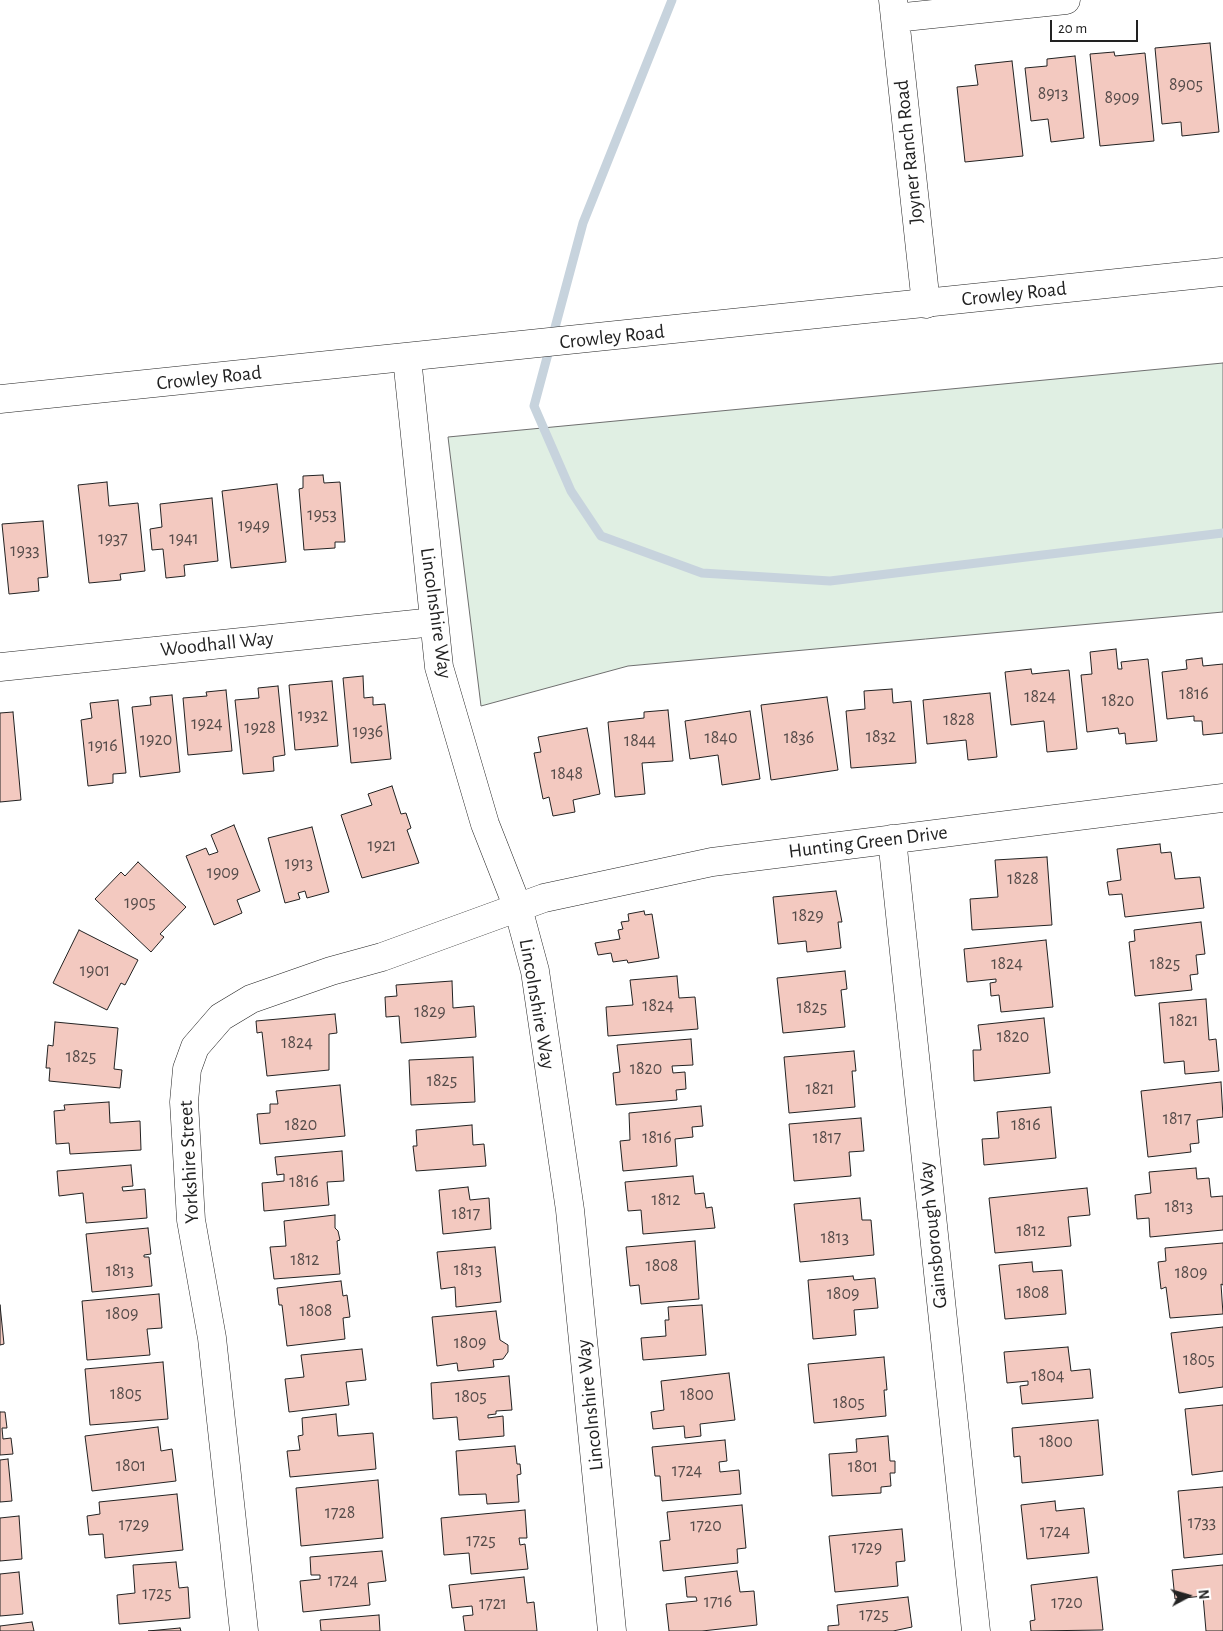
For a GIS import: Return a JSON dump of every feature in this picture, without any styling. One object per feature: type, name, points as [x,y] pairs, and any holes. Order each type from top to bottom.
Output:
[{"type":"street","points":[[894,9],[1066,0]]},
{"type":"street","name":"Joyner Ranch Road","points":[[894,9],[926,304]]},
{"type":"street","name":"Crowley Road","points":[[0,400],[1223,272]]},
{"type":"street","name":"Lincolnshire Way","points":[[407,358],[434,622],[442,676],[485,824],[518,908],[536,971],[570,1210],[612,1631]]},
{"type":"street","name":"Woodhall Way","points":[[0,667],[434,622]]},
{"type":"street","name":"Hunting Green Drive","points":[[518,908],[544,898],[712,862],[1223,798]]},
{"type":"street","name":"Gainsborough Way","points":[[892,839],[976,1631]]},
{"type":"street","name":"Yorkshire Street","points":[[244,1631],[212,1338],[191,1220],[184,1102],[187,1069],[195,1047],[221,1017],[251,999],[331,971],[382,957],[518,908]]},
{"type":"green space","points":[[1223,363],[1223,612],[628,666],[481,706],[448,437]]},
{"type":"building","points":[[1210,43],[1219,132],[1182,136],[1181,122],[1162,124],[1155,48]]},
{"type":"building","points":[[1114,52],[1115,56],[1145,53],[1154,141],[1100,146],[1090,54]]},
{"type":"building","points":[[1075,56],[1084,138],[1051,142],[1048,119],[1031,121],[1025,68],[1047,66],[1047,59]]},
{"type":"building","points":[[1012,61],[1023,156],[965,162],[957,87],[978,85],[975,65]]},
{"type":"building","points":[[323,475],[324,483],[340,482],[345,542],[335,542],[335,548],[304,550],[299,489],[303,488],[303,476]]},
{"type":"building","points":[[107,482],[109,506],[138,503],[145,571],[120,574],[121,580],[89,583],[78,485]]},
{"type":"building","points":[[277,484],[286,562],[231,568],[222,491]]},
{"type":"building","points":[[212,498],[218,561],[184,565],[185,576],[166,578],[163,549],[152,550],[150,529],[162,527],[160,504]]},
{"type":"building","points":[[43,521],[48,577],[38,578],[39,591],[9,594],[2,524]]},
{"type":"building","points":[[1116,649],[1118,669],[1122,669],[1121,662],[1148,659],[1157,741],[1126,744],[1125,733],[1119,734],[1118,728],[1087,732],[1081,675],[1092,674],[1090,652]]},
{"type":"building","points":[[1202,658],[1203,666],[1223,664],[1223,733],[1203,735],[1202,721],[1194,721],[1194,716],[1167,719],[1162,672],[1187,669],[1186,660]]},
{"type":"building","points":[[1031,669],[1032,674],[1069,670],[1077,749],[1047,752],[1044,721],[1011,725],[1005,672]]},
{"type":"building","points":[[363,676],[364,698],[373,697],[373,705],[385,704],[391,759],[351,763],[343,678]]},
{"type":"building","points":[[332,681],[338,746],[295,750],[289,685]]},
{"type":"building","points":[[278,686],[285,755],[273,757],[274,771],[243,774],[235,700],[259,698],[258,688]]},
{"type":"building","points":[[892,689],[893,703],[911,701],[916,763],[851,768],[846,711],[865,709],[864,691]]},
{"type":"building","points":[[226,690],[232,751],[188,755],[183,698],[207,696],[206,692]]},
{"type":"building","points":[[990,693],[997,757],[968,760],[966,740],[927,744],[923,700]]},
{"type":"building","points":[[172,695],[180,772],[140,777],[132,707],[151,705],[150,697]]},
{"type":"building","points":[[827,697],[838,770],[771,780],[761,705]]},
{"type":"building","points":[[118,700],[126,773],[113,774],[113,783],[88,786],[81,720],[92,718],[90,703]]},
{"type":"building","points":[[668,710],[673,761],[642,763],[645,794],[615,797],[608,722],[644,718],[644,712]]},
{"type":"building","points":[[750,711],[760,779],[722,785],[718,755],[690,759],[685,721]]},
{"type":"building","points":[[13,712],[21,800],[0,802],[0,713]]},
{"type":"building","points":[[587,728],[600,794],[573,800],[575,812],[553,816],[549,797],[543,799],[534,753],[541,752],[538,737]]},
{"type":"building","points":[[392,786],[401,814],[406,813],[411,828],[407,830],[419,863],[362,878],[341,815],[372,805],[368,794]]},
{"type":"building","points":[[234,825],[260,891],[237,900],[242,913],[214,925],[186,856],[206,848],[209,855],[218,852],[211,835]]},
{"type":"building","points":[[312,827],[329,892],[307,898],[305,891],[298,893],[300,899],[285,903],[268,838]]},
{"type":"building","points":[[1160,844],[1161,853],[1171,852],[1175,879],[1200,877],[1204,908],[1125,917],[1122,894],[1109,895],[1107,882],[1121,880],[1117,849]]},
{"type":"building","points":[[1047,857],[1052,925],[972,930],[970,899],[998,897],[995,860]]},
{"type":"building","points":[[138,862],[186,907],[160,934],[164,937],[151,952],[95,899],[121,872],[125,876]]},
{"type":"building","points":[[836,891],[842,922],[838,922],[841,948],[807,952],[806,941],[778,944],[773,897]]},
{"type":"building","points":[[644,911],[645,915],[652,914],[659,958],[628,963],[627,960],[613,962],[611,953],[598,955],[595,943],[620,939],[618,930],[623,929],[621,922],[629,921],[628,914]]},
{"type":"building","points":[[1201,922],[1205,954],[1196,955],[1198,974],[1190,975],[1192,990],[1135,996],[1129,942],[1135,941],[1134,930]]},
{"type":"building","points":[[79,930],[138,960],[125,985],[121,983],[107,1010],[53,983]]},
{"type":"building","points":[[1046,940],[1053,1007],[1001,1012],[999,995],[991,996],[990,983],[996,982],[996,979],[967,982],[964,949]]},
{"type":"building","points":[[845,971],[847,989],[841,990],[845,1027],[783,1033],[777,978]]},
{"type":"building","points":[[677,976],[679,998],[695,997],[698,1029],[608,1036],[606,1007],[633,1005],[630,980]]},
{"type":"building","points":[[452,981],[453,1008],[474,1006],[476,1037],[401,1043],[399,1016],[386,1017],[385,997],[397,996],[396,985]]},
{"type":"building","points":[[1206,999],[1209,1040],[1216,1039],[1219,1071],[1185,1074],[1184,1061],[1164,1063],[1159,1003]]},
{"type":"building","points":[[335,1014],[337,1033],[329,1034],[329,1070],[267,1076],[262,1032],[257,1033],[256,1021]]},
{"type":"building","points":[[1044,1018],[1050,1073],[974,1081],[973,1050],[981,1050],[978,1025]]},
{"type":"building","points":[[55,1022],[118,1028],[114,1069],[122,1070],[120,1088],[49,1081],[50,1068],[46,1068],[48,1045],[53,1046]]},
{"type":"building","points":[[691,1039],[693,1065],[672,1066],[673,1073],[685,1072],[686,1089],[676,1090],[677,1100],[616,1105],[613,1073],[620,1072],[617,1045]]},
{"type":"building","points":[[854,1051],[856,1071],[852,1071],[855,1107],[789,1113],[784,1057]]},
{"type":"building","points":[[473,1057],[475,1102],[411,1105],[409,1060]]},
{"type":"building","points":[[1221,1082],[1223,1117],[1197,1120],[1199,1143],[1190,1144],[1191,1152],[1148,1157],[1141,1091]]},
{"type":"building","points":[[340,1085],[345,1136],[260,1144],[257,1114],[270,1113],[270,1104],[278,1104],[276,1091]]},
{"type":"building","points":[[109,1102],[110,1123],[140,1121],[141,1150],[70,1154],[69,1143],[56,1144],[54,1111],[65,1110],[64,1105]]},
{"type":"building","points":[[701,1106],[703,1126],[692,1127],[693,1137],[675,1139],[677,1166],[623,1171],[620,1141],[630,1140],[629,1113]]},
{"type":"building","points":[[1051,1107],[1056,1158],[984,1165],[982,1139],[999,1138],[997,1112]]},
{"type":"building","points":[[861,1118],[864,1151],[849,1152],[851,1176],[794,1181],[789,1124]]},
{"type":"building","points":[[472,1125],[473,1145],[484,1144],[486,1166],[416,1171],[413,1146],[417,1146],[416,1130]]},
{"type":"building","points":[[342,1151],[344,1181],[327,1182],[329,1205],[264,1211],[262,1183],[284,1181],[284,1174],[277,1175],[275,1157]]},
{"type":"building","points":[[131,1165],[133,1186],[122,1187],[123,1191],[145,1189],[147,1218],[86,1223],[83,1193],[59,1196],[57,1171]]},
{"type":"building","points":[[1196,1168],[1197,1179],[1209,1178],[1211,1197],[1223,1196],[1223,1230],[1150,1237],[1149,1218],[1137,1219],[1135,1195],[1151,1193],[1149,1172]]},
{"type":"building","points":[[693,1176],[695,1194],[704,1193],[706,1208],[712,1207],[715,1228],[643,1234],[641,1210],[628,1211],[625,1182]]},
{"type":"building","points":[[468,1187],[470,1200],[489,1198],[491,1229],[443,1234],[439,1190]]},
{"type":"building","points":[[1087,1188],[1090,1215],[1068,1217],[1071,1246],[995,1253],[989,1198]]},
{"type":"building","points":[[860,1198],[862,1220],[871,1220],[874,1255],[800,1262],[794,1204]]},
{"type":"building","points":[[335,1215],[335,1228],[338,1231],[340,1240],[337,1241],[340,1274],[274,1279],[270,1247],[286,1246],[284,1221]]},
{"type":"building","points":[[148,1228],[151,1254],[144,1255],[144,1257],[149,1257],[152,1286],[92,1292],[86,1234]]},
{"type":"building","points":[[695,1241],[699,1299],[641,1304],[639,1285],[630,1286],[626,1247]]},
{"type":"building","points":[[1223,1243],[1223,1285],[1221,1284],[1223,1314],[1170,1318],[1166,1287],[1161,1289],[1158,1262],[1166,1261],[1165,1248]]},
{"type":"building","points":[[495,1247],[501,1302],[456,1307],[455,1287],[441,1289],[437,1252]]},
{"type":"building","points":[[1032,1262],[1033,1272],[1062,1270],[1066,1314],[1005,1319],[999,1265]]},
{"type":"building","points":[[853,1276],[854,1280],[875,1278],[878,1308],[854,1310],[856,1335],[813,1339],[808,1280]]},
{"type":"building","points":[[341,1281],[343,1296],[347,1295],[350,1317],[343,1318],[345,1339],[287,1346],[282,1305],[279,1305],[277,1288]]},
{"type":"building","points":[[159,1294],[162,1328],[147,1329],[150,1355],[87,1360],[82,1301]]},
{"type":"building","points":[[0,1305],[4,1344],[0,1345]]},
{"type":"building","points":[[702,1305],[706,1355],[643,1360],[641,1338],[666,1336],[665,1320],[669,1320],[668,1307]]},
{"type":"building","points":[[496,1311],[500,1340],[508,1345],[508,1352],[503,1359],[493,1360],[494,1367],[458,1371],[457,1363],[437,1366],[432,1317]]},
{"type":"building","points":[[1223,1327],[1223,1387],[1179,1393],[1171,1333]]},
{"type":"building","points":[[1068,1347],[1071,1371],[1090,1369],[1093,1398],[1022,1404],[1020,1386],[1028,1385],[1028,1381],[1007,1383],[1004,1352]]},
{"type":"building","points":[[362,1349],[366,1380],[346,1382],[349,1405],[289,1412],[285,1379],[304,1377],[301,1355]]},
{"type":"building","points":[[884,1357],[887,1390],[884,1390],[886,1416],[814,1423],[808,1364]]},
{"type":"building","points":[[163,1362],[168,1419],[90,1425],[85,1369]]},
{"type":"building","points":[[729,1373],[735,1420],[700,1424],[701,1436],[685,1438],[684,1426],[653,1429],[651,1412],[664,1410],[661,1381]]},
{"type":"building","points":[[509,1376],[512,1410],[496,1411],[496,1414],[488,1415],[488,1418],[503,1416],[504,1436],[459,1440],[457,1417],[433,1419],[431,1383]]},
{"type":"building","points":[[1223,1405],[1223,1471],[1192,1475],[1185,1409]]},
{"type":"building","points":[[0,1412],[5,1412],[7,1428],[2,1428],[3,1439],[11,1438],[13,1454],[0,1455]]},
{"type":"building","points":[[336,1414],[338,1436],[373,1433],[376,1469],[290,1477],[287,1451],[300,1450],[298,1436],[303,1435],[302,1418]]},
{"type":"building","points":[[1098,1420],[1103,1475],[1022,1483],[1020,1456],[1014,1457],[1012,1428]]},
{"type":"building","points":[[158,1427],[161,1451],[172,1449],[176,1481],[92,1491],[85,1436]]},
{"type":"building","points":[[888,1436],[890,1461],[895,1461],[895,1473],[890,1473],[891,1486],[881,1487],[881,1493],[832,1496],[829,1454],[857,1452],[856,1439]]},
{"type":"building","points":[[725,1440],[727,1461],[719,1462],[720,1472],[739,1470],[741,1494],[662,1501],[660,1476],[655,1476],[652,1447]]},
{"type":"building","points":[[515,1446],[517,1464],[520,1464],[521,1474],[517,1475],[519,1502],[487,1504],[486,1494],[459,1495],[456,1451]]},
{"type":"building","points":[[8,1459],[12,1501],[0,1502],[0,1460]]},
{"type":"building","points":[[378,1480],[383,1538],[301,1546],[296,1488]]},
{"type":"building","points":[[1223,1487],[1223,1554],[1184,1558],[1178,1491]]},
{"type":"building","points":[[177,1494],[183,1550],[105,1558],[103,1534],[89,1535],[87,1516],[100,1514],[99,1502]]},
{"type":"building","points":[[1055,1501],[1056,1511],[1084,1508],[1089,1553],[1027,1559],[1021,1505]]},
{"type":"building","points":[[742,1505],[746,1548],[737,1549],[738,1563],[663,1571],[660,1541],[670,1540],[667,1512]]},
{"type":"building","points":[[525,1510],[527,1538],[519,1538],[520,1545],[525,1544],[528,1569],[471,1574],[469,1553],[444,1555],[441,1518]]},
{"type":"building","points":[[19,1516],[22,1559],[0,1561],[0,1518]]},
{"type":"building","points":[[902,1529],[905,1561],[896,1562],[898,1586],[835,1592],[829,1536]]},
{"type":"building","points":[[382,1551],[386,1581],[368,1583],[370,1605],[303,1612],[300,1581],[320,1579],[320,1575],[311,1575],[310,1557]]},
{"type":"building","points":[[176,1562],[179,1588],[188,1587],[190,1618],[119,1624],[117,1595],[135,1593],[133,1565]]},
{"type":"building","points":[[1223,1565],[1223,1631],[1206,1631],[1203,1596],[1175,1599],[1172,1570]]},
{"type":"building","points":[[737,1571],[740,1592],[754,1591],[757,1625],[702,1631],[669,1631],[666,1604],[697,1601],[696,1597],[687,1597],[685,1577]]},
{"type":"building","points":[[19,1572],[23,1614],[0,1616],[0,1574]]},
{"type":"building","points":[[524,1577],[527,1603],[534,1602],[537,1631],[465,1631],[463,1616],[473,1615],[472,1606],[452,1608],[449,1585]]},
{"type":"building","points":[[1097,1577],[1103,1630],[1031,1631],[1030,1621],[1035,1620],[1031,1585]]},
{"type":"building","points":[[908,1597],[912,1627],[893,1631],[828,1631],[828,1626],[839,1625],[837,1605]]},
{"type":"building","points":[[379,1615],[380,1631],[321,1631],[320,1620]]},
{"type":"building","points":[[32,1622],[34,1631],[0,1631],[0,1626]]},
{"type":"building","points":[[180,1628],[181,1631],[148,1631]]},
{"type":"waterway","points":[[672,0],[583,223],[534,406],[571,491],[601,536],[702,573],[830,581],[1223,533]]}]
